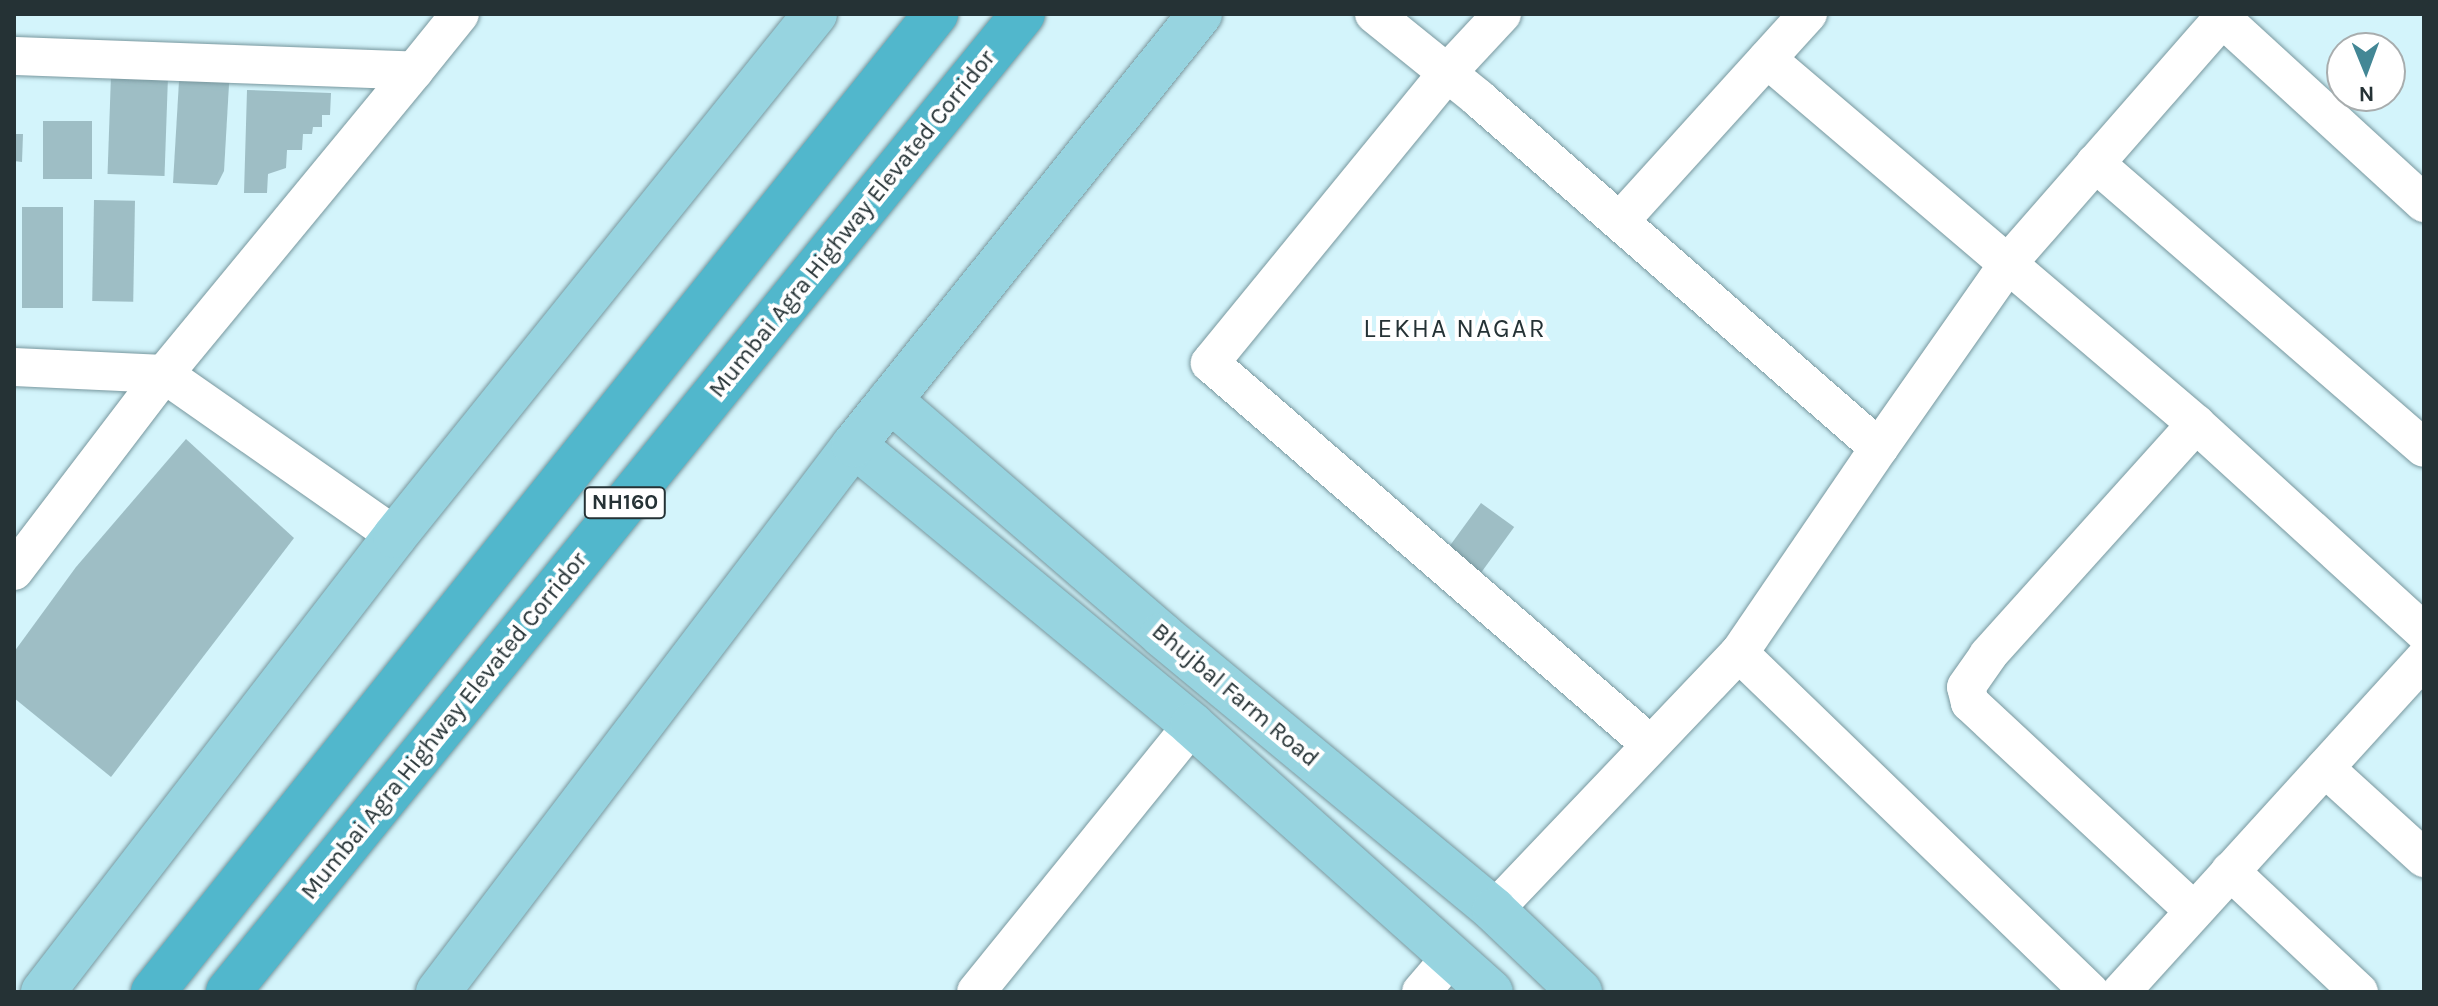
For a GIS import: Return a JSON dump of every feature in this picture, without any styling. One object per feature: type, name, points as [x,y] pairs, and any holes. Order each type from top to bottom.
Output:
[{"type":"highway","name":"NH160","points":[[153,992],[936,14]]},
{"type":"highway","name":"Mumbai Agra Highway Elevated Corridor","points":[[228,992],[1023,14]]},
{"type":"main road","points":[[43,992],[395,536],[815,14]]},
{"type":"main road","points":[[438,992],[854,445],[1200,14]]},
{"type":"main road","name":"Bhujbal Farm Road","points":[[890,400],[1162,635],[1494,910],[1580,992]]},
{"type":"main road","name":"Bhujbal Farm Road","points":[[854,445],[1192,725],[1491,992]]},
{"type":"street","points":[[14,571],[164,374],[460,14]]},
{"type":"street","points":[[1374,14],[1448,72],[1879,448]]},
{"type":"street","points":[[1502,14],[1448,72],[1210,363],[1651,745]]},
{"type":"street","points":[[1620,221],[1808,14]]},
{"type":"street","points":[[1494,910],[1739,653],[2009,262],[2224,16],[2424,203]]},
{"type":"street","points":[[14,56],[414,71]]},
{"type":"street","points":[[1767,59],[2196,424],[2424,632]]},
{"type":"street","points":[[2095,163],[2424,448]]},
{"type":"street","points":[[14,367],[164,374],[395,536]]},
{"type":"street","points":[[2194,911],[1970,703],[1966,687],[1988,655],[2196,424]]},
{"type":"street","points":[[1739,653],[2090,992]]},
{"type":"street","points":[[2121,992],[2424,659]]},
{"type":"street","points":[[976,992],[1192,725]]},
{"type":"street","points":[[2325,768],[2424,858]]},
{"type":"street","points":[[2230,871],[2359,992]]},
{"type":"street","points":[[1421,992],[1451,957]]},
{"type":"building","points":[[180,64],[230,67],[224,171],[217,185],[173,183]]},
{"type":"building","points":[[111,75],[168,77],[165,176],[108,174]]},
{"type":"building","points":[[247,90],[331,93],[330,115],[322,115],[322,127],[313,127],[312,134],[303,134],[302,150],[287,150],[286,168],[268,174],[267,193],[244,193]]},
{"type":"building","points":[[43,121],[92,121],[92,179],[43,179]]},
{"type":"building","points":[[14,134],[23,134],[22,162],[14,161]]},
{"type":"building","points":[[94,200],[135,201],[133,302],[92,301]]},
{"type":"building","points":[[22,207],[63,207],[63,308],[22,308]]},
{"type":"building","points":[[186,439],[294,538],[111,777],[14,698],[14,652],[76,567]]},
{"type":"building","points":[[1481,503],[1514,527],[1478,576],[1445,552]]},
{"type":"district","name":"LEKHA NAGAR","points":[[1455,329]]}]
